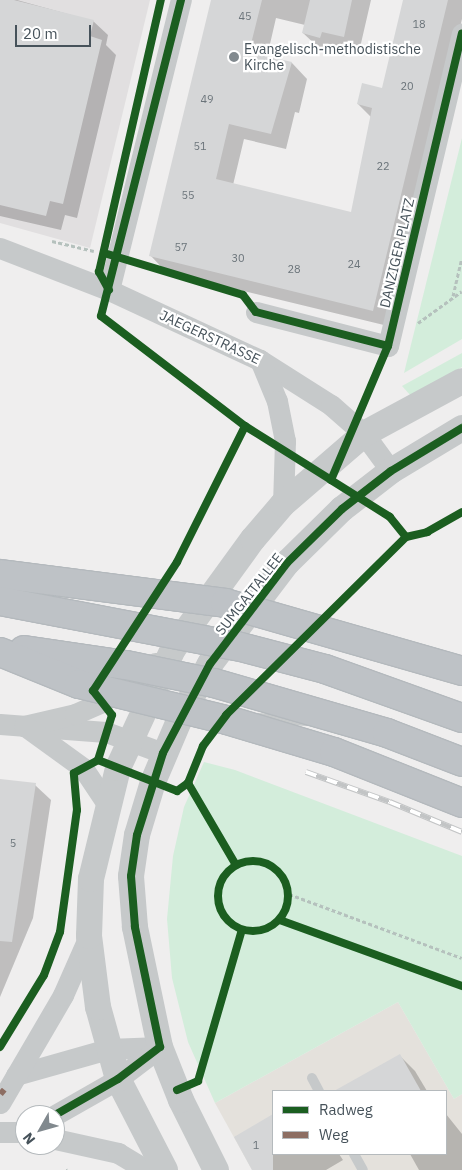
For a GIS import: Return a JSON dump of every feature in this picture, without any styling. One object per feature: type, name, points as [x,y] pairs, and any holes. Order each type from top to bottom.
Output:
[{"type":"highway","points":[[0,574],[225,603],[462,671]]},
{"type":"highway","points":[[0,601],[238,646],[326,669],[462,718]]},
{"type":"highway","points":[[0,647],[126,665],[224,686],[379,730],[462,762]]},
{"type":"highway","points":[[0,652],[79,684],[227,720],[334,752],[462,803]]},
{"type":"street","points":[[109,290],[181,0]]},
{"type":"street","name":"DANZIGER PLATZ","points":[[388,346],[462,34]]},
{"type":"street","name":"JAEGERSTRASSE","points":[[0,248],[109,290],[260,360],[331,406],[364,434],[391,472]]},
{"type":"street","points":[[256,312],[388,346]]},
{"type":"street","points":[[260,360],[277,401],[285,441],[283,504]]},
{"type":"street","name":"SUMGAITALLEE","points":[[165,1170],[118,1079],[108,1049],[98,1007],[89,936],[91,879],[107,804],[128,740],[173,649],[253,539],[283,504],[364,434],[462,381]]},
{"type":"street","name":"SUMGAITALLEE","points":[[216,1170],[181,1100],[160,1047],[135,927],[131,876],[137,835],[164,753],[181,716],[210,664],[287,563],[342,509],[391,472],[462,428]]},
{"type":"street","points":[[24,726],[75,714],[102,702],[173,649]]},
{"type":"street","points":[[0,724],[106,732],[164,753]]},
{"type":"street","points":[[24,726],[83,768],[107,804]]},
{"type":"street","points":[[0,1103],[63,996],[89,936]]},
{"type":"street","points":[[16,1075],[108,1049],[160,1047]]},
{"type":"street","points":[[65,1109],[118,1079],[160,1047]]},
{"type":"street","points":[[0,1132],[15,1132]]},
{"type":"street","points":[[65,1141],[118,1153],[146,1170]]},
{"type":"lane","points":[[181,716],[226,715],[341,723]]},
{"type":"lane","points":[[312,1078],[318,1090]]},
{"type":"lane","points":[[355,1155],[363,1170]]},
{"type":"path","points":[[453,296],[462,258]]},
{"type":"path","points":[[388,346],[462,291]]},
{"type":"path","points":[[289,894],[462,958]]},
{"type":"shaded area","points":[[0,0],[150,0],[90,248],[0,223]]},
{"type":"shaded area","points":[[398,1002],[454,1099],[462,1094],[462,1170],[252,1170],[215,1103]]},
{"type":"green space","points":[[462,138],[462,339],[404,373]]},
{"type":"green space","points":[[462,353],[462,367],[411,396],[402,386]]},
{"type":"green space","points":[[204,762],[235,770],[462,856],[462,1094],[454,1099],[398,1002],[215,1103],[188,1042],[172,978],[167,919],[173,856],[184,807]]},
{"type":"building","points":[[0,0],[14,0],[94,20],[90,36],[102,40],[63,204],[50,201],[46,216],[0,205]]},
{"type":"building","points":[[211,0],[262,0],[249,52],[292,62],[271,134],[229,124],[216,179],[351,212],[372,108],[357,104],[362,83],[382,88],[403,0],[448,0],[373,311],[149,256]]},
{"type":"building","points":[[310,0],[352,0],[344,37],[322,32],[320,38],[302,33]]},
{"type":"building","points":[[0,779],[36,783],[12,942],[0,941]]},
{"type":"building","points":[[400,1054],[420,1090],[336,1090]]},
{"type":"building","points":[[272,1115],[273,1170],[252,1170],[234,1137]]},
{"type":"railway","points":[[306,772],[390,802],[462,832]]},
{"type":"marked path","points":[[0,1090],[5,1094]]},
{"type":"cycle path","points":[[109,290],[99,272],[161,0]]},
{"type":"cycle path","points":[[181,0],[101,316],[245,426],[331,480]]},
{"type":"cycle path","points":[[406,537],[390,517],[331,480],[388,346],[462,34]]},
{"type":"cycle path","points":[[104,253],[243,295],[256,312],[388,346]]},
{"type":"cycle path","points":[[0,1047],[44,975],[60,932],[77,810],[74,773],[98,760],[112,715],[93,691],[177,562],[245,426]]},
{"type":"cycle path","points":[[65,1109],[118,1079],[160,1047],[135,927],[131,876],[137,835],[163,753],[210,664],[287,563],[342,509],[391,471],[462,428]]},
{"type":"cycle path","points":[[98,760],[177,791],[188,783],[203,746],[226,715],[406,537],[427,532],[462,512]]},
{"type":"cycle path","points":[[188,783],[236,865]]},
{"type":"cycle path","points":[[260,861],[273,867],[282,876],[286,882],[288,896],[286,910],[278,921],[267,929],[246,931],[239,929],[228,921],[220,910],[218,889],[220,882],[228,871],[239,863],[260,861]]},
{"type":"cycle path","points":[[280,920],[462,986]]},
{"type":"cycle path","points":[[177,1090],[198,1081],[242,930]]},
{"type":"place","name":"Evangelisch-methodistische Kirche","points":[[234,57]]}]
